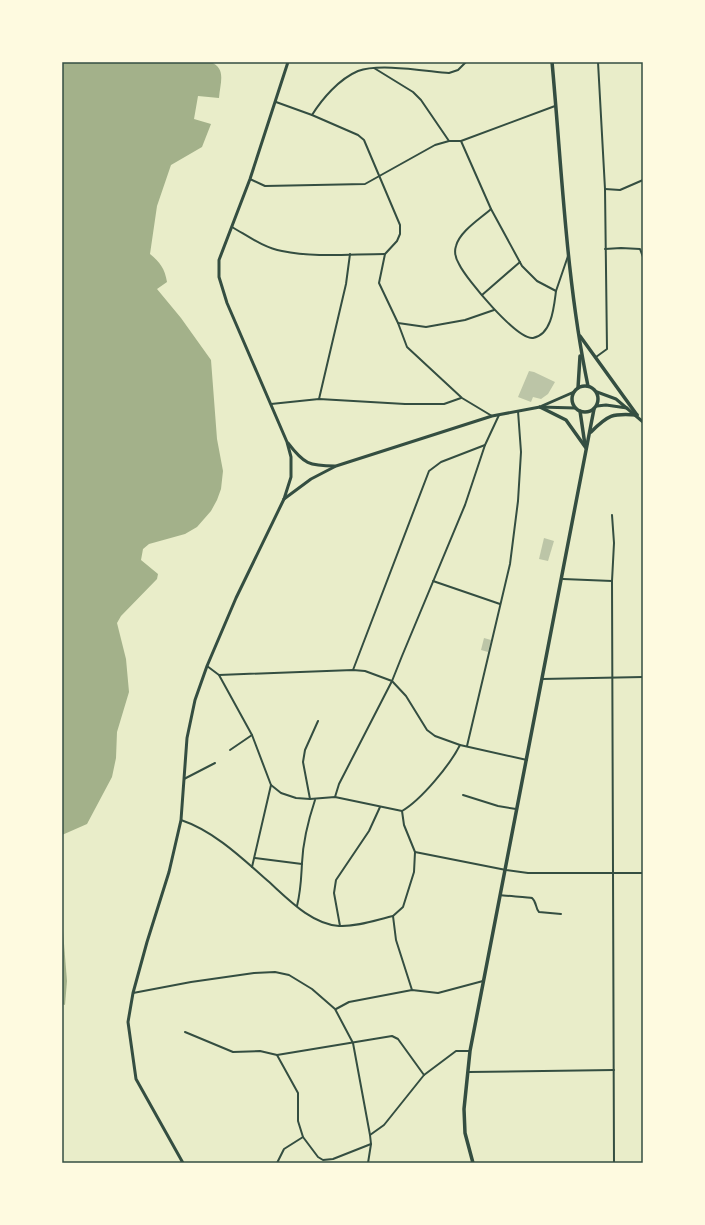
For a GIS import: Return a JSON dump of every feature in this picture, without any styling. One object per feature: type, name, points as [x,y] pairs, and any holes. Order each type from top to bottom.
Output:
[{"type":"main road","points":[[183,1163],[136,1079],[128,1022],[133,993],[169,872],[181,820],[187,738],[195,700],[207,666],[255,556],[284,499],[292,472],[287,442],[227,303],[219,277],[219,260],[250,179],[288,62]]},
{"type":"main road","points":[[552,62],[569,253],[581,351],[588,386],[597,392],[609,396],[636,415],[643,422]]},
{"type":"main road","points":[[579,335],[636,415]]},
{"type":"main road","points":[[578,388],[581,351]]},
{"type":"main road","points":[[540,407],[574,392],[578,388],[588,386]]},
{"type":"main road","points":[[574,392],[572,400],[576,408],[580,411],[588,412],[596,407],[606,405],[628,409]]},
{"type":"main road","points":[[473,1163],[465,1133],[464,1110],[470,1052],[506,870],[516,809],[563,579],[586,448],[598,401],[597,392]]},
{"type":"main road","points":[[540,407],[566,420],[586,448]]},
{"type":"main road","points":[[284,499],[311,480],[336,466],[492,416],[540,407],[576,408]]},
{"type":"main road","points":[[580,411],[586,448]]},
{"type":"main road","points":[[590,433],[610,415],[617,413],[636,415]]},
{"type":"main road","points":[[287,442],[304,461],[316,466],[336,466]]},
{"type":"street","points":[[312,115],[321,100],[347,77],[358,71],[373,68],[449,73],[458,70],[466,62]]},
{"type":"street","points":[[596,358],[607,349],[605,189],[598,62]]},
{"type":"street","points":[[373,68],[413,92],[422,100],[450,141]]},
{"type":"street","points":[[276,102],[312,115],[358,135],[364,140],[400,225],[400,234],[397,241],[385,254],[379,282],[398,323],[406,347],[462,398],[492,416]]},
{"type":"street","points":[[250,179],[265,186],[365,184],[435,145],[450,141],[461,141],[556,106]]},
{"type":"street","points":[[461,141],[491,209],[520,262],[537,281],[556,292]]},
{"type":"street","points":[[605,189],[620,190],[643,180]]},
{"type":"street","points":[[491,209],[461,236],[456,246],[455,254],[459,265],[494,310],[524,336],[532,338],[540,336],[554,313],[556,292],[569,253]]},
{"type":"street","points":[[231,227],[268,247],[282,251],[318,255],[385,254]]},
{"type":"street","points":[[605,249],[640,249],[643,257]]},
{"type":"street","points":[[319,399],[346,284],[350,254]]},
{"type":"street","points":[[482,295],[520,262]]},
{"type":"street","points":[[398,323],[426,327],[465,320],[494,310]]},
{"type":"street","points":[[270,404],[319,399],[405,404],[444,404],[462,398]]},
{"type":"street","points":[[467,746],[510,564],[518,501],[521,452],[518,410]]},
{"type":"street","points":[[335,798],[339,784],[392,681],[465,505],[485,446],[500,414]]},
{"type":"street","points":[[353,670],[430,471],[441,462],[485,446]]},
{"type":"street","points":[[612,515],[614,543],[612,581],[614,1163]]},
{"type":"street","points":[[563,579],[612,581]]},
{"type":"street","points":[[433,581],[500,604]]},
{"type":"street","points":[[207,666],[219,675],[252,735],[271,785],[281,793],[296,798],[335,798],[402,811],[417,799],[454,756],[460,745]]},
{"type":"street","points":[[219,675],[353,670],[365,672],[392,681],[406,696],[427,730],[443,739],[460,745],[527,760]]},
{"type":"street","points":[[542,679],[643,677]]},
{"type":"street","points":[[310,799],[303,762],[305,750],[318,721]]},
{"type":"street","points":[[230,750],[252,735]]},
{"type":"street","points":[[183,780],[215,763]]},
{"type":"street","points":[[252,867],[271,785]]},
{"type":"street","points":[[463,795],[498,806],[516,809]]},
{"type":"street","points":[[297,906],[302,888],[302,864],[307,822],[315,799]]},
{"type":"street","points":[[340,926],[334,893],[336,880],[369,831],[380,807]]},
{"type":"street","points":[[181,820],[194,824],[214,836],[312,917],[326,924],[340,926],[362,924],[394,916],[403,907],[414,872],[415,852],[404,826],[402,811]]},
{"type":"street","points":[[415,852],[528,873],[643,873]]},
{"type":"street","points":[[255,858],[302,864]]},
{"type":"street","points":[[500,895],[516,898],[528,897],[532,899],[539,912],[561,914]]},
{"type":"street","points":[[394,916],[396,940],[412,990]]},
{"type":"street","points":[[133,993],[191,982],[275,972],[289,975],[312,990],[335,1009],[353,1043],[370,1135],[371,1144],[368,1163]]},
{"type":"street","points":[[335,1009],[349,1002],[412,990],[438,993],[484,980]]},
{"type":"street","points":[[185,1032],[233,1052],[260,1051],[277,1054],[392,1036],[398,1039],[424,1075]]},
{"type":"street","points":[[370,1135],[384,1125],[424,1075],[456,1051],[470,1052]]},
{"type":"street","points":[[277,1054],[298,1093],[298,1121],[303,1136],[318,1157],[323,1160],[338,1157],[371,1144]]},
{"type":"street","points":[[467,1072],[614,1070]]},
{"type":"street","points":[[277,1163],[284,1149],[303,1136]]},
{"type":"shaded area","points":[[62,62],[210,62],[219,68],[221,72],[219,98],[198,96],[194,119],[211,124],[202,147],[171,165],[157,206],[150,254],[162,266],[167,282],[157,289],[181,318],[211,360],[217,439],[223,471],[221,489],[217,500],[211,511],[197,527],[185,534],[149,544],[143,549],[141,560],[158,574],[157,579],[121,616],[117,623],[126,659],[129,692],[117,732],[116,758],[112,777],[87,824],[62,835]]},
{"type":"shaded area","points":[[62,919],[67,981],[65,1005],[62,1004]]},
{"type":"building","points":[[529,371],[555,382],[548,394],[541,399],[533,397],[531,402],[518,397]]},
{"type":"building","points":[[544,538],[554,541],[548,561],[539,559]]},
{"type":"building","points":[[484,638],[491,640],[488,652],[481,650]]}]
